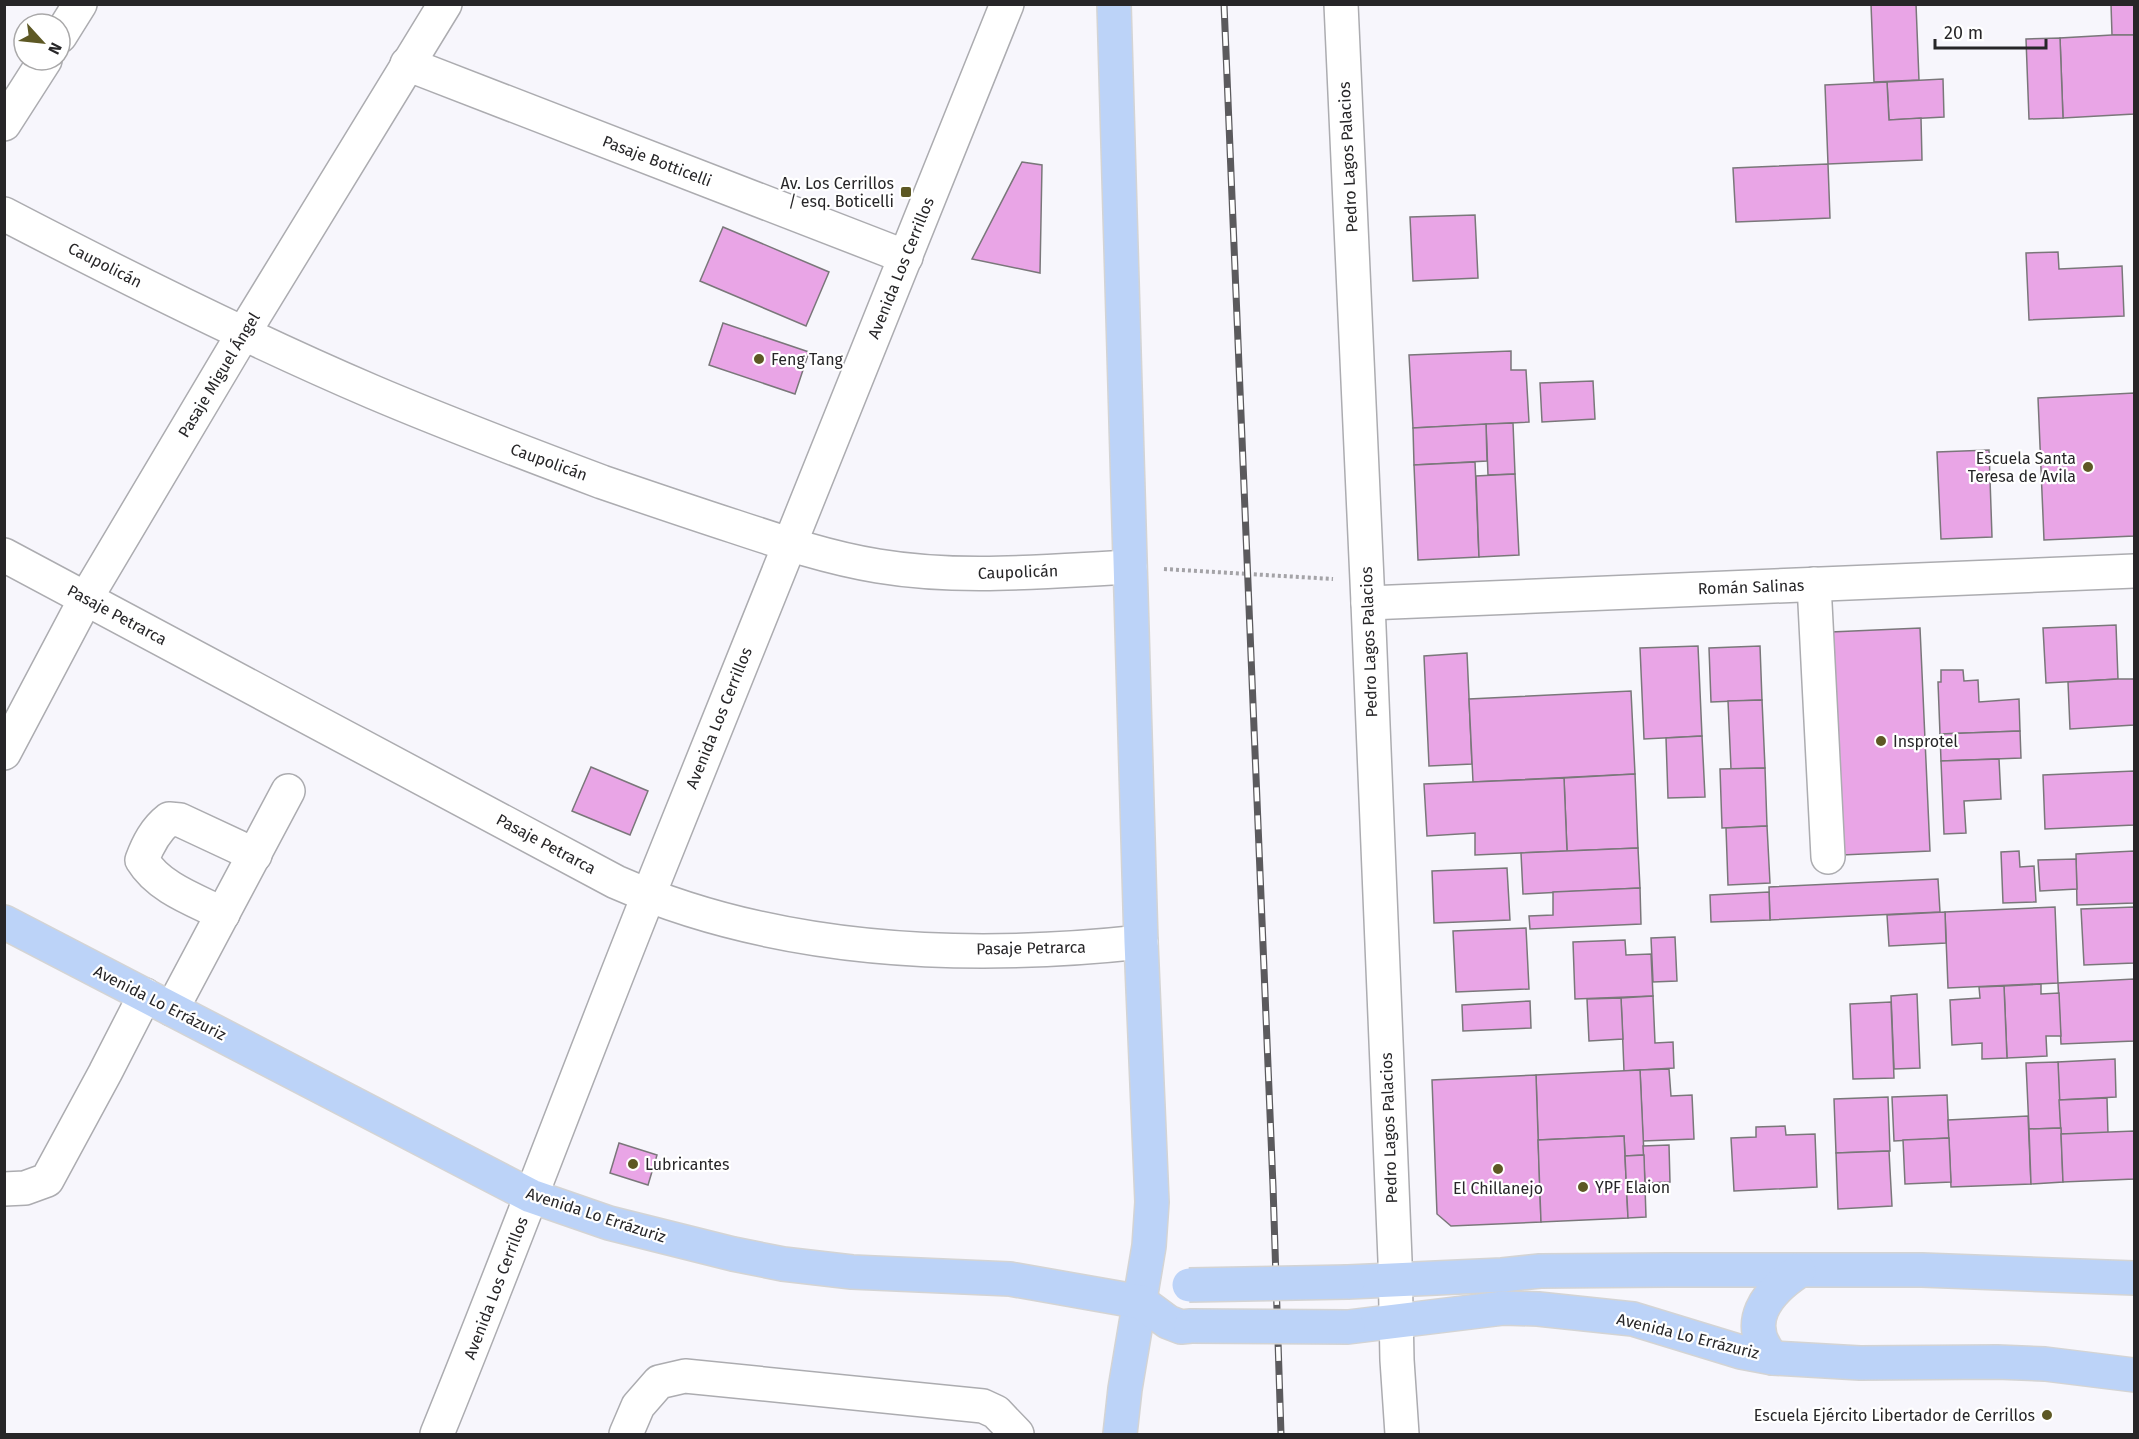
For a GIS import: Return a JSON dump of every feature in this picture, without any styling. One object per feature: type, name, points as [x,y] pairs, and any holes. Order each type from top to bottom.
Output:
[{"type":"main road","points":[[1114,4],[1141,942],[1152,1202],[1150,1237],[1120,1434]]},
{"type":"main road","name":"Avenida Lo Errázuriz","points":[[4,922],[531,1196],[643,1232],[734,1254],[783,1264],[886,1274],[1010,1279],[1141,1302],[1168,1322],[1181,1326],[1348,1327],[1504,1308],[1538,1309],[1633,1319],[1730,1349],[1773,1358],[1860,1363],[2045,1364],[2134,1375]]},
{"type":"main road","points":[[1141,1302],[1160,1291],[1189,1285],[1348,1282],[1540,1270],[1922,1270],[2134,1278]]},
{"type":"main road","points":[[1773,1358],[1761,1341],[1758,1322],[1760,1312],[1769,1297],[1783,1282],[1799,1271]]},
{"type":"street","points":[[72,17],[80,4]]},
{"type":"street","name":"Pasaje Miguel Ángel","points":[[4,753],[86,598],[243,334],[445,4]]},
{"type":"street","name":"Avenida Los Cerrillos","points":[[437,1434],[506,1265],[648,896],[1007,4]]},
{"type":"street","name":"Pedro Lagos Palacios","points":[[1341,4],[1368,592],[1395,1322],[1402,1434]]},
{"type":"street","name":"Pasaje Botticelli","points":[[407,64],[906,257]]},
{"type":"street","points":[[4,124],[37,72]]},
{"type":"street","name":"Caupolicán","points":[[4,214],[101,265],[243,334],[373,392],[504,445],[646,497],[789,545],[878,566],[948,574],[1130,567]]},
{"type":"street","name":"Pasaje Petrarca","points":[[4,555],[606,876],[648,896],[681,908],[737,923],[838,941],[896,946],[984,950],[1088,948],[1141,942]]},
{"type":"street","name":"Román Salinas","points":[[1368,592],[1814,584],[2134,571]]},
{"type":"street","points":[[1814,584],[1828,857]]},
{"type":"street","points":[[4,1189],[25,1188],[47,1180],[105,1073],[223,915],[288,791]]},
{"type":"street","points":[[223,915],[158,880],[142,860],[147,847],[159,827],[169,819],[180,820],[255,855]]},
{"type":"street","points":[[626,1434],[638,1406],[659,1382],[686,1376],[983,1406],[996,1412],[1017,1434]]},
{"type":"path","points":[[1130,567],[1368,592]]},
{"type":"building","points":[[1871,4],[1916,4],[1919,80],[1874,82]]},
{"type":"building","points":[[2111,4],[2134,4],[2134,35],[2112,35]]},
{"type":"building","points":[[2134,35],[2134,114],[2063,118],[2060,38]]},
{"type":"building","points":[[2060,38],[2063,118],[2029,119],[2026,39]]},
{"type":"building","points":[[1943,79],[1944,117],[1889,120],[1887,82]]},
{"type":"building","points":[[1887,82],[1889,120],[1921,118],[1922,160],[1828,164],[1825,85]]},
{"type":"building","points":[[1022,162],[1042,165],[1040,273],[972,259]]},
{"type":"building","points":[[1828,164],[1830,218],[1736,222],[1733,168]]},
{"type":"building","points":[[1475,215],[1478,278],[1413,281],[1410,217]]},
{"type":"building","points":[[723,227],[829,272],[806,326],[700,281]]},
{"type":"building","points":[[2058,252],[2059,269],[2122,266],[2124,316],[2029,320],[2026,253]]},
{"type":"building","name":"Feng Tang","points":[[723,323],[809,352],[795,394],[709,365]]},
{"type":"building","points":[[1511,351],[1511,370],[1526,370],[1529,422],[1413,428],[1409,355]]},
{"type":"building","points":[[1593,381],[1595,419],[1542,422],[1540,383]]},
{"type":"building","name":"Escuela Santa Teresa de Avila","points":[[2134,393],[2134,536],[2044,540],[2038,398]]},
{"type":"building","points":[[1513,423],[1515,474],[1488,475],[1486,424]]},
{"type":"building","points":[[1486,424],[1487,461],[1414,465],[1413,428]]},
{"type":"building","points":[[1989,450],[1992,537],[1941,539],[1937,452]]},
{"type":"building","points":[[1475,462],[1479,557],[1418,560],[1414,465]]},
{"type":"building","points":[[1515,474],[1519,555],[1479,557],[1476,476]]},
{"type":"building","points":[[2116,625],[2118,679],[2046,683],[2043,628]]},
{"type":"building","name":"Insprotel","points":[[1920,628],[1930,851],[1842,855],[1831,632]]},
{"type":"building","points":[[1698,646],[1702,736],[1644,739],[1640,648]]},
{"type":"building","points":[[1760,646],[1762,700],[1711,702],[1709,648]]},
{"type":"building","points":[[1467,653],[1472,764],[1429,766],[1424,656]]},
{"type":"building","points":[[1941,670],[1963,670],[1964,681],[1978,680],[1979,702],[2019,699],[2020,731],[1940,734],[1938,682],[1941,682]]},
{"type":"building","points":[[2134,679],[2134,725],[2070,729],[2068,682]]},
{"type":"building","points":[[1631,691],[1635,774],[1473,782],[1469,699]]},
{"type":"building","points":[[1762,700],[1765,768],[1731,769],[1728,701]]},
{"type":"building","points":[[2020,731],[2021,758],[1941,761],[1940,734]]},
{"type":"building","points":[[1702,736],[1705,797],[1668,798],[1666,738]]},
{"type":"building","points":[[1999,759],[2001,799],[1964,801],[1966,833],[1944,834],[1941,761]]},
{"type":"building","points":[[591,767],[648,791],[630,835],[572,811]]},
{"type":"building","points":[[1765,768],[1767,826],[1722,828],[1720,769]]},
{"type":"building","points":[[2134,771],[2134,825],[2045,829],[2043,775]]},
{"type":"building","points":[[1635,774],[1638,848],[1567,851],[1564,778]]},
{"type":"building","points":[[1564,778],[1567,851],[1475,855],[1475,833],[1427,836],[1424,784]]},
{"type":"building","points":[[1767,826],[1770,883],[1728,885],[1726,828]]},
{"type":"building","points":[[1638,848],[1640,888],[1523,894],[1521,853]]},
{"type":"building","points":[[2019,851],[2020,867],[2034,866],[2036,902],[2003,903],[2001,852]]},
{"type":"building","points":[[2134,851],[2134,903],[2077,905],[2076,854]]},
{"type":"building","points":[[2076,859],[2077,889],[2040,891],[2038,860]]},
{"type":"building","points":[[1507,868],[1510,920],[1434,923],[1432,871]]},
{"type":"building","points":[[1938,879],[1940,912],[1770,920],[1769,887]]},
{"type":"building","points":[[1640,888],[1641,924],[1530,929],[1529,916],[1553,915],[1553,892]]},
{"type":"building","points":[[1769,892],[1770,920],[1711,922],[1710,895]]},
{"type":"building","points":[[2055,907],[2058,983],[1948,988],[1945,912]]},
{"type":"building","points":[[2134,907],[2134,963],[2084,965],[2081,909]]},
{"type":"building","points":[[1945,912],[1946,943],[1889,946],[1887,915]]},
{"type":"building","points":[[1526,928],[1529,989],[1456,992],[1453,931]]},
{"type":"building","points":[[1675,937],[1677,981],[1653,982],[1651,938]]},
{"type":"building","points":[[1625,940],[1626,955],[1651,954],[1653,996],[1575,999],[1573,942]]},
{"type":"building","points":[[2134,979],[2134,1041],[2061,1044],[2058,983]]},
{"type":"building","points":[[2041,984],[2041,994],[2059,993],[2061,1036],[2046,1036],[2047,1056],[2007,1058],[2004,986]]},
{"type":"building","points":[[2004,986],[2007,1058],[1982,1059],[1982,1043],[1952,1045],[1950,1000],[1980,998],[1979,987]]},
{"type":"building","points":[[1917,994],[1920,1068],[1894,1069],[1891,996]]},
{"type":"building","points":[[1653,996],[1655,1043],[1673,1042],[1674,1068],[1624,1071],[1621,998]]},
{"type":"building","points":[[1621,998],[1623,1039],[1589,1041],[1587,999]]},
{"type":"building","points":[[1530,1001],[1531,1028],[1463,1031],[1462,1005]]},
{"type":"building","points":[[1891,1002],[1894,1078],[1853,1079],[1850,1004]]},
{"type":"building","points":[[2115,1059],[2116,1097],[2059,1100],[2058,1062]]},
{"type":"building","points":[[2058,1062],[2061,1128],[2029,1129],[2026,1063]]},
{"type":"building","points":[[1669,1069],[1671,1096],[1692,1095],[1694,1139],[1643,1141],[1640,1070]]},
{"type":"building","points":[[1640,1070],[1644,1155],[1625,1156],[1624,1136],[1538,1140],[1536,1075]]},
{"type":"building","points":[[1536,1075],[1541,1222],[1451,1226],[1437,1214],[1432,1080]]},
{"type":"building","points":[[1947,1095],[1949,1138],[1894,1141],[1892,1097]]},
{"type":"building","points":[[1888,1097],[1890,1151],[1836,1153],[1834,1099]]},
{"type":"building","points":[[2107,1098],[2108,1133],[2061,1134],[2059,1100]]},
{"type":"building","points":[[2028,1116],[2031,1184],[1951,1187],[1948,1120]]},
{"type":"building","points":[[1785,1126],[1786,1135],[1815,1134],[1817,1187],[1734,1191],[1731,1138],[1756,1137],[1756,1127]]},
{"type":"building","points":[[2061,1128],[2063,1182],[2031,1184],[2029,1129]]},
{"type":"building","points":[[2134,1131],[2134,1179],[2063,1182],[2061,1134]]},
{"type":"building","name":"YPF Elaion","points":[[1624,1136],[1628,1218],[1541,1222],[1538,1140]]},
{"type":"building","points":[[1949,1138],[1951,1182],[1905,1184],[1903,1140]]},
{"type":"building","name":"Lubricantes","points":[[619,1143],[657,1155],[648,1185],[610,1173]]},
{"type":"building","points":[[1669,1145],[1670,1182],[1645,1183],[1643,1146]]},
{"type":"building","points":[[1889,1151],[1892,1206],[1838,1209],[1836,1153]]},
{"type":"building","points":[[1644,1155],[1646,1217],[1628,1218],[1625,1156]]},
{"type":"railway","points":[[1224,4],[1273,1186],[1281,1434]]},
{"type":"place","name":"Av. Los Cerrillos / esq. Boticelli","points":[[906,192]]},
{"type":"place","name":"Feng Tang","points":[[759,359]]},
{"type":"place","name":"Escuela Santa Teresa de Avila","points":[[2088,467]]},
{"type":"place","name":"Insprotel","points":[[1881,741]]},
{"type":"place","name":"Lubricantes","points":[[633,1164]]},
{"type":"place","name":"El Chillanejo","points":[[1498,1169]]},
{"type":"place","name":"YPF Elaion","points":[[1583,1187]]},
{"type":"place","name":"Escuela Ejército Libertador de Cerrillos","points":[[2047,1415]]}]
